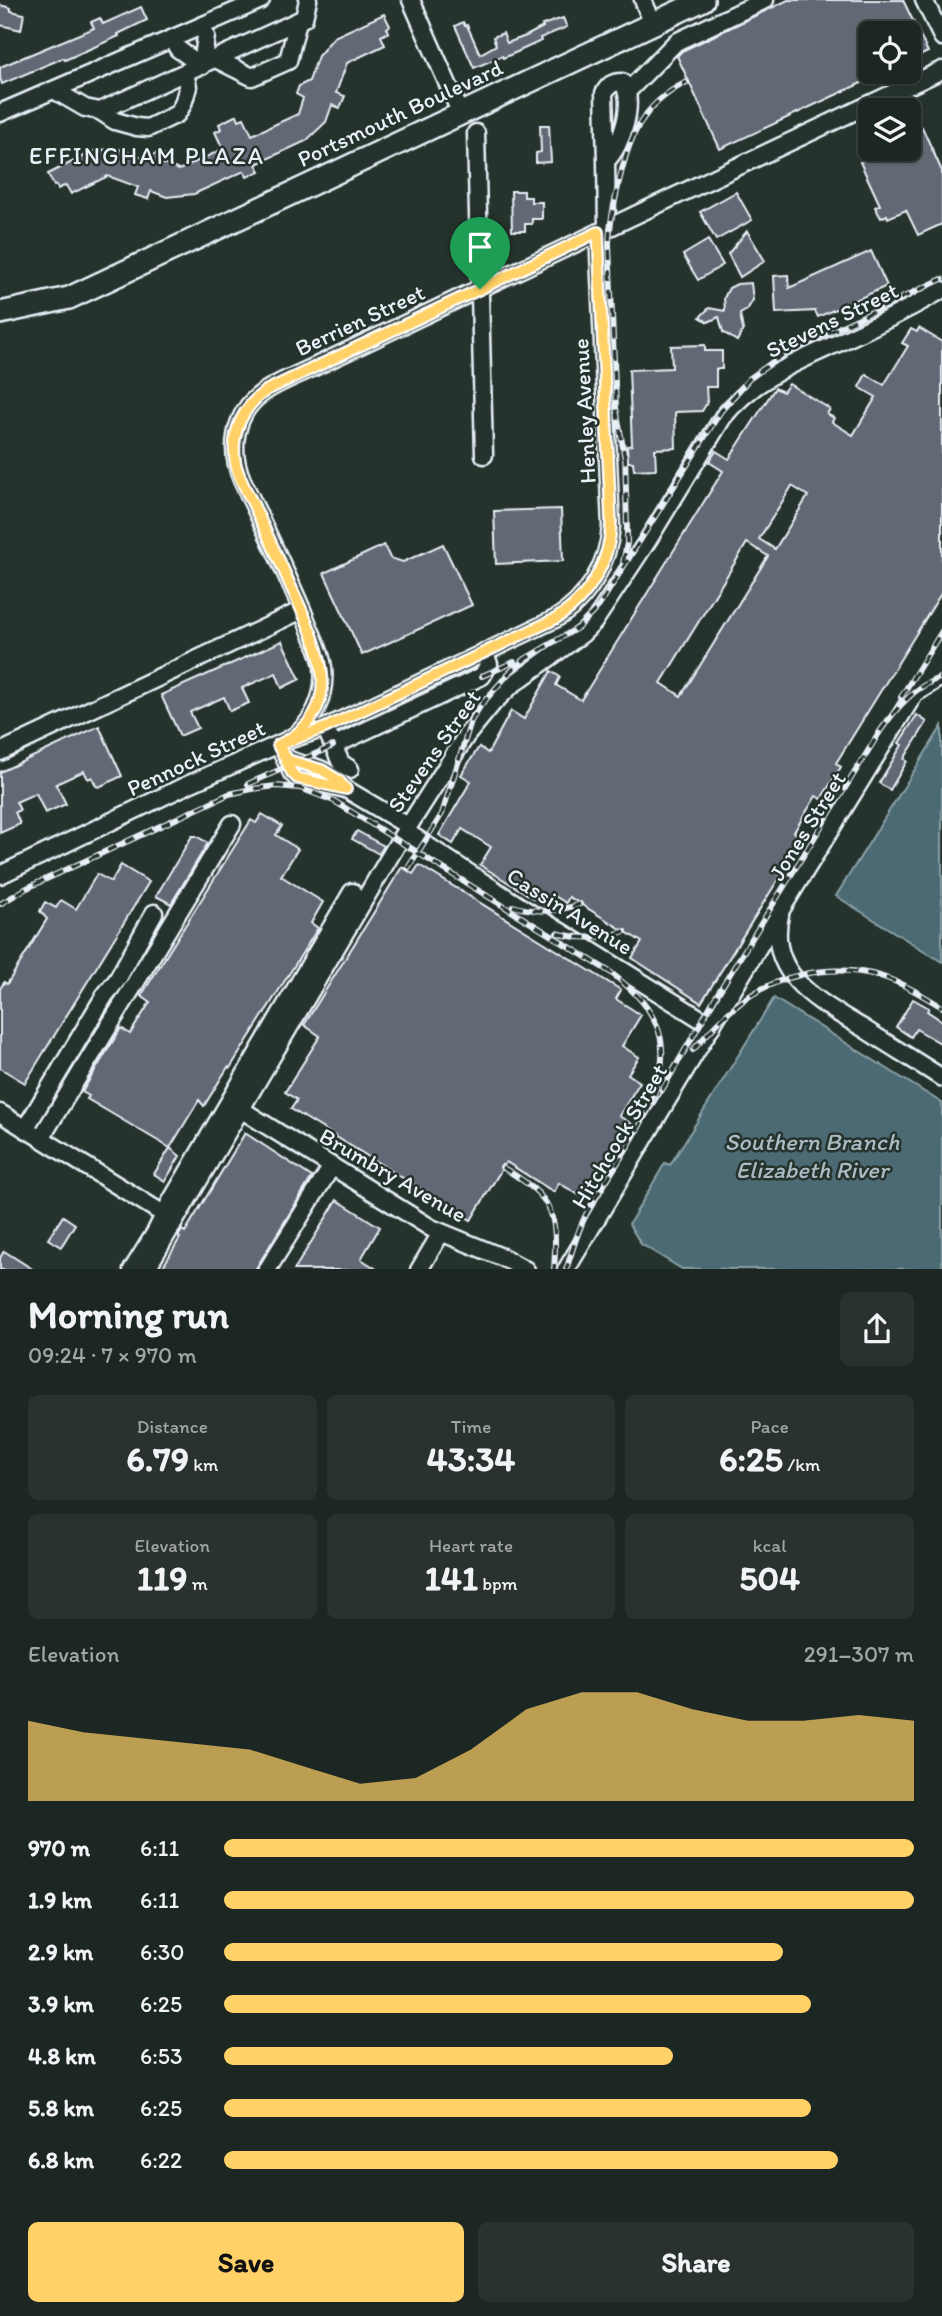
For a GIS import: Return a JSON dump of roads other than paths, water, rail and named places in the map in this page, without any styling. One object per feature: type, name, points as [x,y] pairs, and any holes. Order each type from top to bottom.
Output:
[{"type":"main road","name":"Portsmouth Boulevard","points":[[0,313],[69,298],[703,0]]},
{"type":"street","points":[[0,113],[201,26],[229,6],[261,0]]},
{"type":"street","points":[[100,111],[304,18],[308,0]]},
{"type":"street","points":[[411,0],[461,114]]},
{"type":"street","points":[[643,0],[653,24]]},
{"type":"street","points":[[606,161],[616,151],[624,129],[627,92],[676,42],[765,0]]},
{"type":"street","points":[[925,0],[942,37]]},
{"type":"street","points":[[172,39],[178,49],[252,77],[288,61],[298,21]]},
{"type":"street","points":[[201,26],[206,36],[209,62]]},
{"type":"street","name":"Berrien Street","points":[[283,747],[302,730],[312,716],[320,700],[323,682],[320,657],[302,610],[237,470],[235,443],[243,416],[251,404],[267,390],[942,70]]},
{"type":"street","points":[[54,90],[85,108],[100,111],[116,121],[148,128],[177,114],[188,87],[185,74]]},
{"type":"street","name":"Henley Avenue","points":[[592,583],[602,564],[611,527],[603,230],[606,161],[604,93],[609,85],[615,82],[622,82],[627,92]]},
{"type":"street","points":[[476,133],[484,455]]},
{"type":"street","name":"Stevens Street","points":[[146,1269],[407,829],[466,736],[493,703],[594,622],[723,417],[737,400],[767,377],[942,290]]},
{"type":"street","points":[[917,304],[942,304]]},
{"type":"street","name":"Pennock Street","points":[[0,874],[187,785],[325,728],[565,613],[592,583]]},
{"type":"street","points":[[0,752],[302,610]]},
{"type":"street","name":"Jones Street","points":[[712,1026],[942,649]]},
{"type":"street","points":[[334,746],[482,676],[489,664],[484,652]]},
{"type":"street","points":[[905,710],[920,691],[942,676]]},
{"type":"street","points":[[325,728],[341,763],[350,769]]},
{"type":"street","name":"Cassin Avenue","points":[[283,747],[292,773],[297,778],[346,789],[712,1026]]},
{"type":"street","points":[[41,1138],[232,824]]},
{"type":"street","points":[[132,1269],[352,892]]},
{"type":"street","points":[[783,908],[778,922],[779,946],[785,965],[801,987],[822,1003],[942,1077]]},
{"type":"street","points":[[25,1129],[105,995],[117,980],[154,913]]},
{"type":"street","name":"Hitchcock Street","points":[[566,1269],[712,1026]]},
{"type":"street","name":"Brumbry Avenue","points":[[242,1111],[441,1233],[526,1269]]},
{"type":"street","points":[[0,1113],[165,1215]]},
{"type":"street","points":[[267,1269],[332,1166]]},
{"type":"street","points":[[419,1269],[441,1233]]},
{"type":"water","points":[[942,726],[942,962],[836,896]]},
{"type":"water","name":"Southern Branch Elizabeth River","points":[[774,998],[942,1103],[942,1269],[682,1269],[641,1244],[629,1224],[665,1163],[670,1165]]},
{"type":"railway","points":[[625,459],[616,408],[609,245],[612,218],[625,157],[638,127],[657,102],[687,82]]},
{"type":"railway","points":[[408,868],[442,814],[471,721],[481,705],[525,659],[579,627],[599,606],[721,411],[749,379],[785,353],[942,279]]},
{"type":"railway","points":[[623,563],[627,543],[625,451]]},
{"type":"railway","points":[[901,697],[942,631]]},
{"type":"railway","points":[[482,676],[514,662]]},
{"type":"railway","points":[[662,1090],[718,993],[881,730],[907,698],[942,677]]},
{"type":"railway","points":[[248,784],[333,746]]},
{"type":"railway","points":[[0,904],[27,888],[229,794],[276,786],[300,788],[334,801],[610,972],[636,995],[652,1016],[662,1047],[661,1070],[643,1120],[585,1216],[566,1269]]},
{"type":"railway","points":[[513,906],[547,911],[580,904]]},
{"type":"railway","points":[[557,933],[591,938],[625,931]]},
{"type":"railway","points":[[693,1050],[723,1018],[749,996],[803,974],[842,971],[880,976],[942,1007]]},
{"type":"railway","points":[[502,1167],[532,1188],[549,1208],[555,1233],[554,1269]]},
{"type":"district","name":"EFFINGHAM PLAZA","points":[[147,156]]}]
